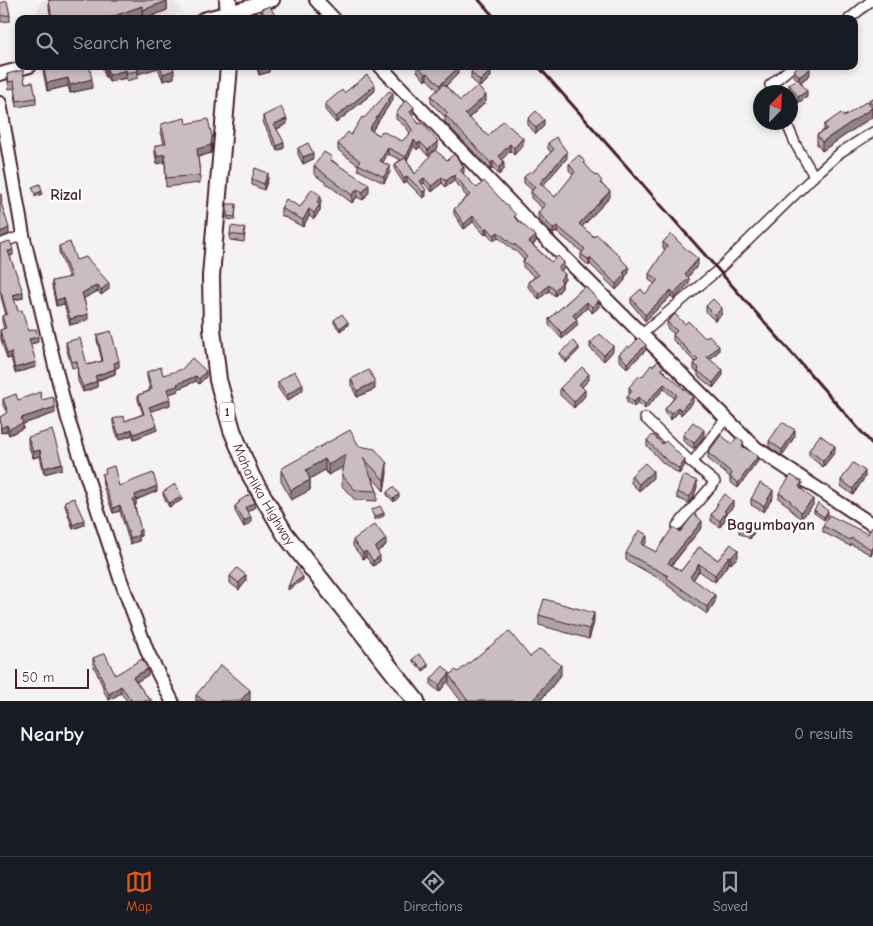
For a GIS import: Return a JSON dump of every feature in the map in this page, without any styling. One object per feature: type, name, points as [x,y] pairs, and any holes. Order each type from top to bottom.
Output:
[{"type":"highway","name":"Maharlika Highway","points":[[229,70],[211,276],[212,329],[218,380],[232,430],[250,476],[285,534],[416,701]]},
{"type":"street","points":[[215,15],[274,0]]},
{"type":"street","points":[[316,0],[330,15]]},
{"type":"street","points":[[854,15],[872,0]]},
{"type":"street","points":[[0,74],[15,70]]},
{"type":"street","points":[[384,70],[530,223],[756,448],[873,525]]},
{"type":"street","points":[[770,85],[788,70]]},
{"type":"street","points":[[0,103],[1,121],[23,235],[71,428],[120,578],[148,653],[172,701]]},
{"type":"street","points":[[789,130],[814,176]]},
{"type":"street","points":[[642,334],[718,270],[840,152],[873,132]]},
{"type":"street","points":[[0,244],[23,235]]},
{"type":"street","points":[[645,418],[715,482],[677,526]]},
{"type":"street","points":[[692,463],[726,418]]},
{"type":"shaded area","points":[[42,0],[172,0],[183,12],[174,15],[36,15]]},
{"type":"building","points":[[49,0],[167,0],[143,10],[142,6],[117,15],[51,15]]},
{"type":"building","points":[[7,1],[10,15],[1,16],[0,3]]},
{"type":"building","points":[[270,6],[274,14],[264,15],[261,9]]},
{"type":"building","points":[[23,70],[25,83],[33,82],[36,98],[17,101],[14,81],[9,82],[7,74]]},
{"type":"building","points":[[44,70],[90,70],[92,79],[70,85],[68,78],[47,83]]},
{"type":"building","points":[[107,70],[126,70],[109,75]]},
{"type":"building","points":[[126,70],[138,70],[138,71],[126,73]]},
{"type":"building","points":[[162,70],[174,70],[163,74]]},
{"type":"building","points":[[422,70],[456,70],[440,85],[427,73],[425,74]]},
{"type":"building","points":[[473,70],[491,71],[480,81],[471,72]]},
{"type":"building","points":[[794,70],[809,70],[799,77]]},
{"type":"building","points":[[367,75],[375,85],[336,117],[325,104],[342,90],[344,93]]},
{"type":"building","points":[[798,79],[807,91],[798,97],[798,85],[789,84]]},
{"type":"building","points":[[444,84],[460,101],[477,86],[486,95],[465,114],[488,136],[503,121],[523,138],[514,148],[510,144],[499,156],[504,162],[499,168],[493,161],[491,163],[445,115],[448,113],[431,96]]},
{"type":"building","points":[[389,91],[393,93],[369,129],[379,135],[382,131],[402,141],[413,131],[406,121],[396,114],[406,99],[414,107],[410,112],[419,124],[422,123],[438,141],[428,150],[420,142],[417,144],[414,140],[406,157],[388,148],[380,161],[390,166],[384,177],[358,164],[360,161],[338,144],[348,132],[351,135],[362,117],[364,118]]},
{"type":"building","points":[[867,101],[872,108],[822,142],[817,135],[827,129],[824,125],[841,113],[844,117]]},
{"type":"building","points":[[281,107],[287,119],[274,124],[284,142],[277,146],[263,116]]},
{"type":"building","points":[[536,111],[544,120],[536,128],[528,119]]},
{"type":"building","points":[[185,118],[186,124],[208,119],[212,136],[211,145],[197,149],[200,175],[166,178],[165,154],[157,156],[155,146],[166,143],[161,124]]},
{"type":"building","points":[[556,137],[567,152],[540,183],[555,197],[575,172],[569,164],[579,155],[584,163],[602,181],[600,183],[610,191],[579,224],[594,237],[596,234],[629,267],[616,284],[590,258],[589,260],[581,254],[585,249],[557,226],[553,229],[538,212],[545,205],[531,192],[535,187],[524,177],[530,171],[532,173],[554,149],[548,143]]},
{"type":"building","points":[[308,143],[313,153],[303,157],[298,148]]},
{"type":"building","points":[[435,150],[447,160],[454,154],[464,167],[460,170],[477,188],[484,181],[516,215],[514,217],[536,236],[529,242],[551,262],[558,256],[564,262],[558,268],[565,274],[560,280],[562,282],[555,290],[549,285],[539,294],[528,282],[539,275],[523,261],[527,257],[515,244],[514,246],[498,232],[494,235],[487,227],[485,229],[473,216],[464,224],[454,209],[470,195],[454,175],[446,181],[442,177],[432,186],[424,178],[420,181],[426,190],[423,192],[407,176],[404,179],[395,164],[405,158],[415,174]]},
{"type":"building","points":[[324,152],[332,157],[330,160],[369,184],[363,192],[357,189],[352,195],[314,166]]},
{"type":"building","points":[[255,168],[268,173],[264,184],[252,179]]},
{"type":"building","points":[[40,184],[42,191],[35,194],[32,187]]},
{"type":"building","points":[[312,189],[321,196],[317,202],[320,204],[314,213],[309,209],[303,220],[281,208],[286,199],[300,207]]},
{"type":"building","points":[[0,194],[9,228],[0,232]]},
{"type":"building","points":[[227,204],[236,204],[235,217],[227,216]]},
{"type":"building","points":[[231,226],[245,228],[244,236],[230,234]]},
{"type":"building","points":[[671,234],[698,259],[685,274],[689,278],[674,293],[671,290],[645,315],[631,298],[641,289],[645,294],[658,280],[649,274],[667,246],[663,242]]},
{"type":"building","points":[[10,241],[13,250],[8,251],[23,292],[13,295],[18,311],[22,310],[28,331],[36,329],[38,337],[29,339],[36,362],[15,368],[11,352],[7,354],[0,330],[6,328],[2,316],[7,314],[0,292],[0,244]]},
{"type":"building","points":[[70,242],[76,260],[86,257],[109,283],[101,290],[98,285],[82,293],[88,314],[70,319],[64,298],[56,300],[52,281],[71,277],[59,246]]},
{"type":"building","points":[[585,286],[599,301],[592,307],[587,302],[573,315],[577,320],[562,333],[549,319]]},
{"type":"building","points":[[713,299],[722,308],[715,315],[706,306]]},
{"type":"building","points":[[342,314],[348,322],[340,328],[334,320]]},
{"type":"building","points":[[675,314],[685,324],[688,321],[705,338],[709,335],[719,346],[707,357],[723,370],[713,383],[698,371],[699,368],[694,364],[698,360],[673,335],[677,331],[667,322]]},
{"type":"building","points":[[111,331],[119,361],[114,363],[115,369],[95,376],[97,381],[83,387],[78,375],[77,361],[72,362],[66,342],[80,338],[87,365],[103,361],[97,335]]},
{"type":"building","points":[[600,334],[613,346],[604,355],[590,343]]},
{"type":"building","points":[[639,338],[646,345],[627,363],[619,354],[628,346],[629,348]]},
{"type":"building","points":[[573,341],[579,347],[566,360],[560,353]]},
{"type":"building","points":[[192,358],[206,371],[199,379],[196,376],[177,384],[178,386],[167,389],[170,399],[149,407],[157,425],[134,434],[132,429],[119,435],[113,419],[124,416],[125,421],[144,414],[138,395],[152,389],[147,372],[161,367],[163,375],[177,371],[182,369]]},
{"type":"building","points":[[658,361],[664,367],[661,369],[693,397],[681,410],[678,407],[671,414],[665,409],[677,395],[664,384],[645,404],[638,397],[634,402],[627,397],[632,391],[629,387],[640,375],[642,377],[651,365],[653,366]]},
{"type":"building","points":[[582,367],[589,374],[579,384],[585,390],[574,402],[560,388]]},
{"type":"building","points":[[369,370],[375,382],[357,391],[351,379]]},
{"type":"building","points":[[294,371],[303,384],[287,395],[278,382]]},
{"type":"building","points":[[40,392],[42,400],[53,397],[55,407],[21,418],[23,423],[9,429],[7,425],[1,428],[0,417],[8,412],[3,399],[16,394],[18,400]]},
{"type":"building","points":[[693,422],[704,430],[694,443],[683,435]]},
{"type":"building","points":[[782,422],[795,430],[782,450],[769,441]]},
{"type":"building","points":[[52,430],[62,463],[44,468],[40,450],[33,452],[28,437]]},
{"type":"building","points":[[350,430],[359,446],[375,449],[387,463],[384,480],[363,457],[377,491],[355,490],[342,475],[346,455],[328,465],[325,459],[306,470],[310,480],[291,490],[281,470]]},
{"type":"building","points":[[653,435],[662,444],[666,441],[685,460],[679,469],[663,457],[647,440]]},
{"type":"building","points":[[721,435],[732,444],[737,437],[744,443],[742,446],[758,456],[738,483],[730,477],[732,473],[708,453]]},
{"type":"building","points":[[820,435],[835,446],[823,461],[809,450]]},
{"type":"building","points":[[645,463],[653,471],[639,484],[631,476]]},
{"type":"building","points":[[853,463],[865,471],[853,489],[841,480]]},
{"type":"building","points":[[114,466],[119,486],[153,473],[157,486],[135,495],[136,499],[133,500],[141,530],[138,531],[139,535],[130,538],[120,505],[113,508],[103,481],[102,474],[106,473],[105,469]]},
{"type":"building","points":[[683,475],[697,481],[689,497],[677,492]]},
{"type":"building","points":[[791,475],[802,482],[799,487],[813,499],[801,512],[791,501],[779,493]]},
{"type":"building","points":[[760,483],[773,490],[764,506],[751,499]]},
{"type":"building","points":[[175,484],[182,497],[169,503],[163,492]]},
{"type":"building","points":[[393,487],[399,494],[394,499],[387,492]]},
{"type":"building","points":[[250,494],[255,502],[245,508],[251,517],[244,521],[235,506]]},
{"type":"building","points":[[725,494],[733,501],[724,511],[726,512],[720,521],[711,515],[717,503]]},
{"type":"building","points":[[74,498],[84,520],[73,525],[65,501]]},
{"type":"building","points":[[818,503],[828,511],[824,517],[814,510]]},
{"type":"building","points":[[380,506],[384,513],[374,517],[371,510]]},
{"type":"building","points":[[694,514],[702,521],[668,563],[681,571],[699,547],[718,560],[731,544],[738,550],[731,557],[729,556],[715,575],[699,564],[690,577],[715,595],[707,607],[667,578],[668,576],[626,553],[639,530],[647,535],[641,544],[656,552],[673,527],[680,532]]},
{"type":"building","points":[[829,515],[868,534],[872,527],[873,546],[871,549],[823,526]]},
{"type":"building","points":[[743,523],[754,528],[750,535],[739,530]]},
{"type":"building","points":[[375,524],[386,539],[375,548],[380,556],[373,561],[366,551],[363,553],[353,540]]},
{"type":"building","points":[[296,567],[303,577],[288,587]]},
{"type":"building","points":[[237,568],[246,575],[239,583],[230,576]]},
{"type":"building","points":[[544,599],[594,613],[589,629],[539,615]]},
{"type":"building","points":[[509,631],[530,657],[540,649],[561,665],[532,701],[468,701],[449,675],[456,670],[458,672]]},
{"type":"building","points":[[105,653],[115,675],[142,659],[148,669],[133,677],[152,701],[132,701],[121,686],[109,694],[93,658]]},
{"type":"building","points":[[419,654],[428,664],[423,669],[413,659]]},
{"type":"building","points":[[221,665],[250,690],[240,701],[204,701],[196,695]]},
{"type":"building","points":[[443,666],[450,673],[439,685],[431,679]]},
{"type":"railway","points":[[479,0],[492,15]]},
{"type":"railway","points":[[542,70],[873,445]]},
{"type":"district","name":"Rizal","points":[[66,194]]},
{"type":"district","name":"Bagumbayan","points":[[771,524]]}]
